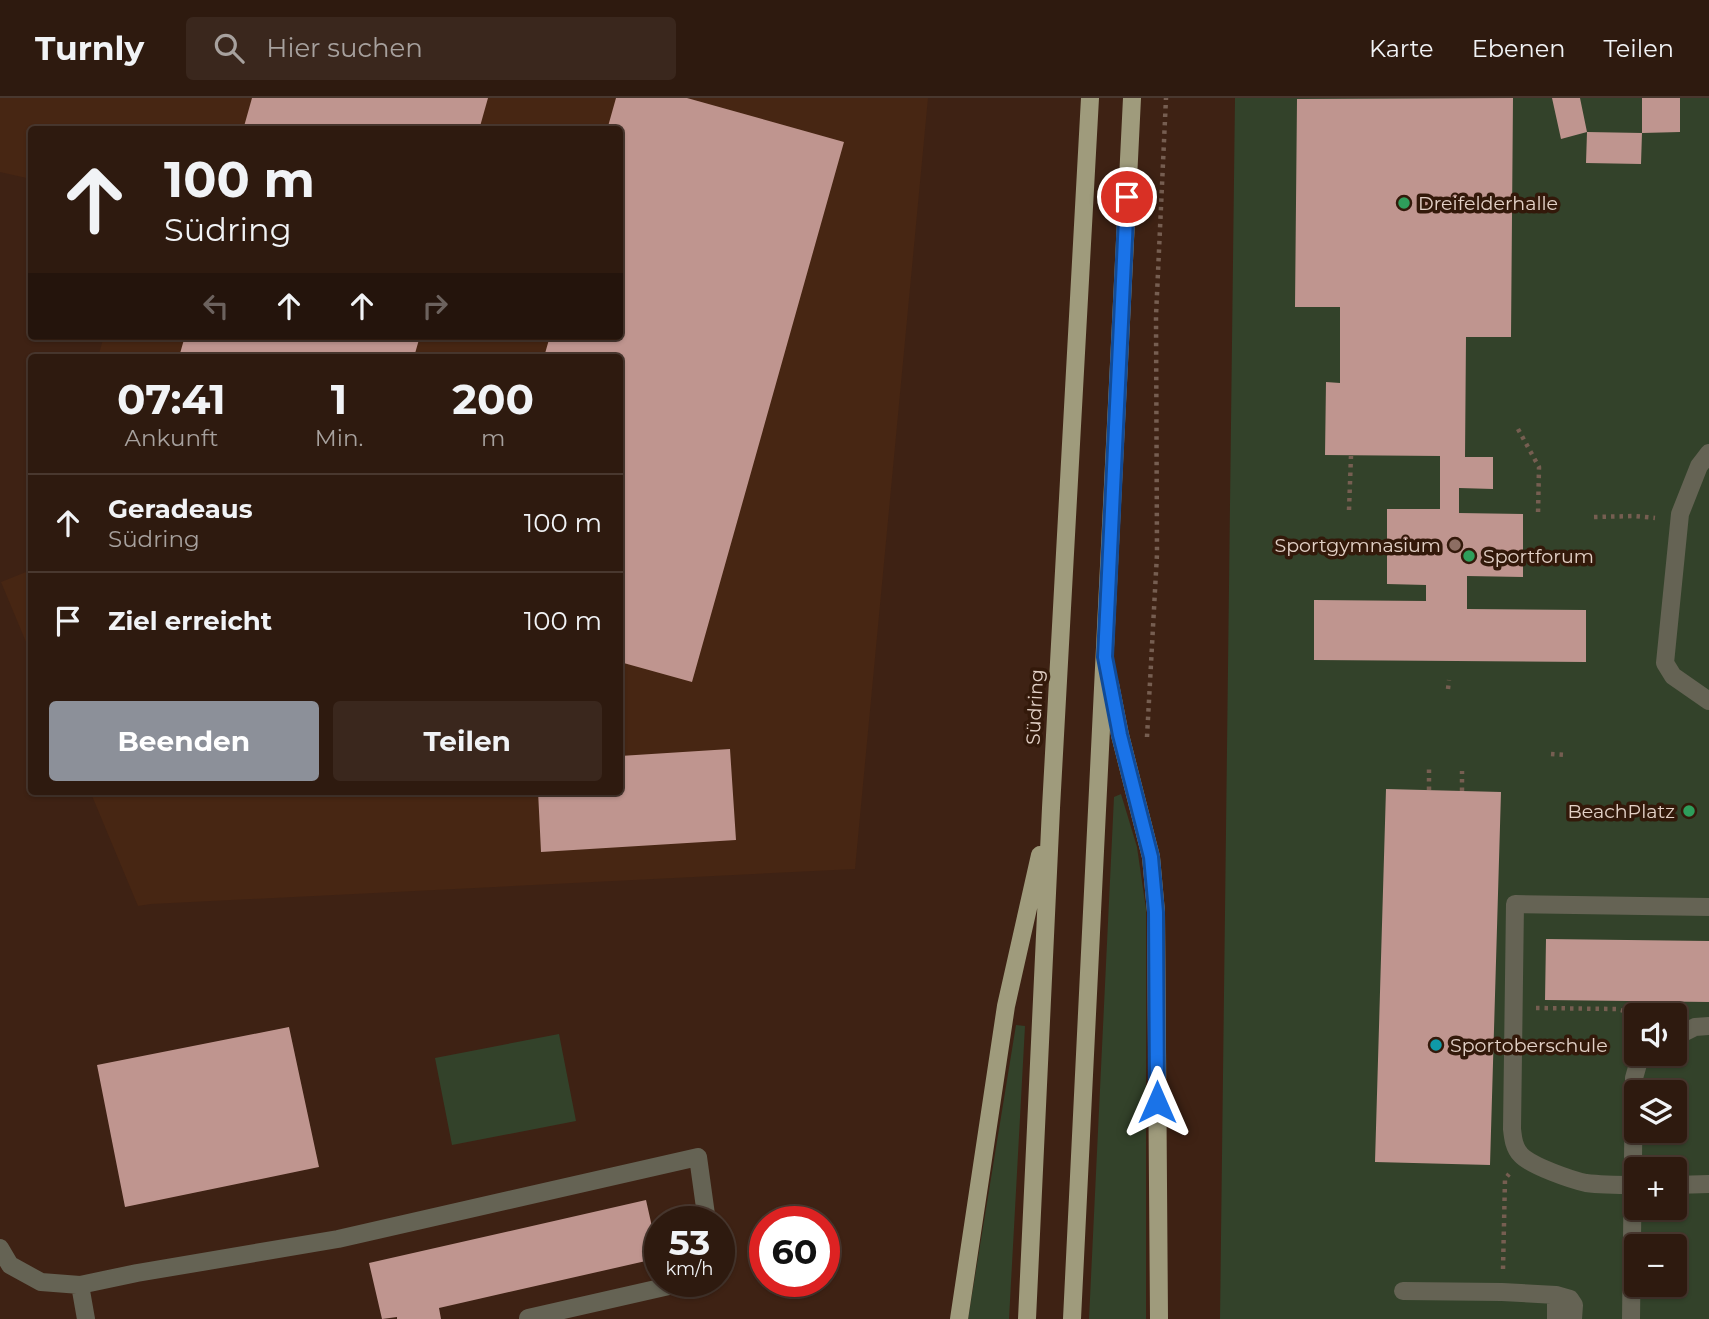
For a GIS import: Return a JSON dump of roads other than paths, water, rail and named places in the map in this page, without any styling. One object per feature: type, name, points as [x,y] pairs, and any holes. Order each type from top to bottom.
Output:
[{"type":"main road","name":"Südring","points":[[1027,1319],[1051,808],[1090,98]]},
{"type":"main road","points":[[1072,1319],[1132,98]]},
{"type":"main road","points":[[1105,657],[1120,735],[1151,857],[1156,912],[1159,1319]]},
{"type":"main road","points":[[959,1319],[1006,1006],[1051,808]]},
{"type":"lane","points":[[1709,453],[1699,466],[1680,514],[1665,663],[1673,676],[1709,701]]},
{"type":"lane","points":[[1624,1185],[1585,1183],[1534,1164],[1521,1156],[1513,1140],[1515,904],[1709,907]]},
{"type":"lane","points":[[1687,1031],[1695,1027],[1709,1026]]},
{"type":"lane","points":[[1635,1157],[1634,1078],[1637,1066]]},
{"type":"lane","points":[[0,1248],[10,1265],[41,1282],[80,1285],[338,1239],[698,1157],[705,1206]]},
{"type":"lane","points":[[1687,1185],[1709,1184]]},
{"type":"lane","points":[[1631,1319],[1634,1220]]},
{"type":"lane","points":[[80,1285],[86,1319]]},
{"type":"lane","points":[[1403,1291],[1556,1295],[1570,1299],[1574,1305],[1573,1319]]},
{"type":"lane","points":[[528,1319],[644,1292]]},
{"type":"lane","points":[[1556,1295],[1556,1319]]},
{"type":"place","name":"Dreifelderhalle","points":[[1404,203]]},
{"type":"place","name":"Sportgymnasium","points":[[1455,545]]},
{"type":"place","name":"Sportforum","points":[[1469,556]]},
{"type":"place","name":"BeachPlatz","points":[[1689,811]]},
{"type":"place","name":"Sportoberschule","points":[[1436,1045]]}]
